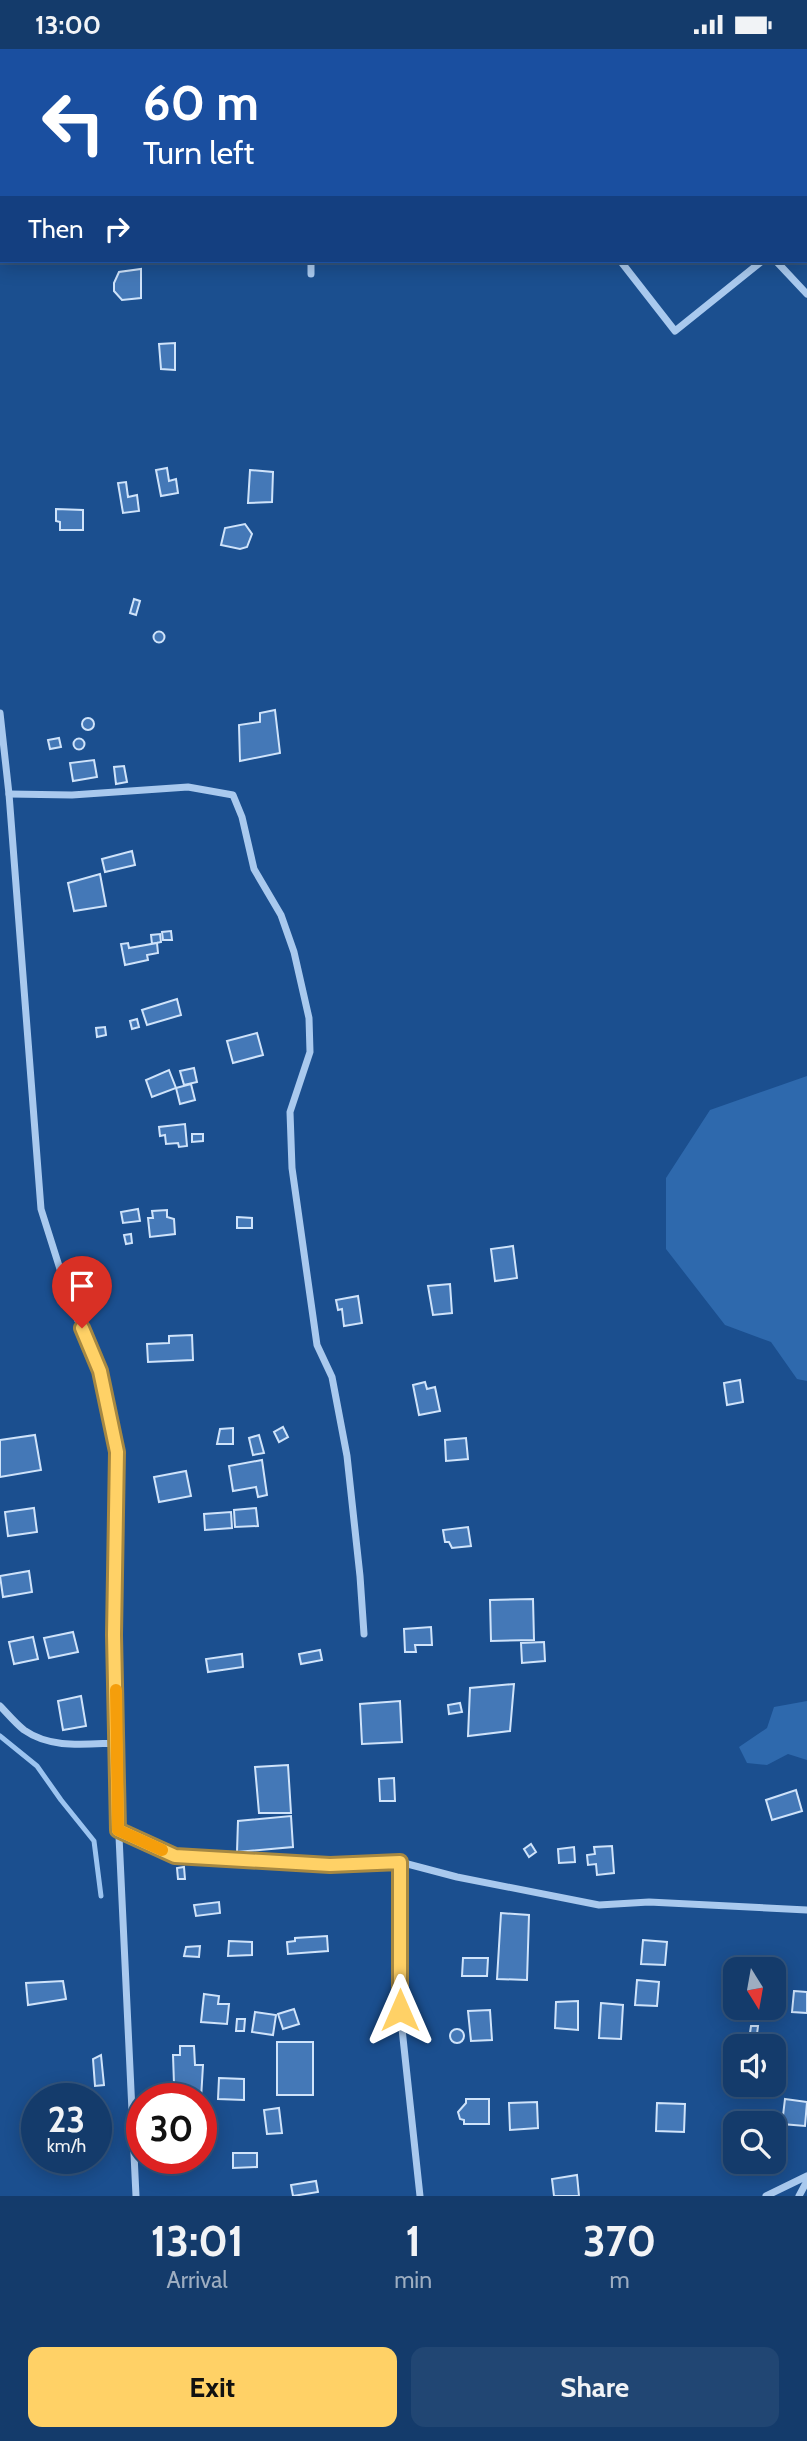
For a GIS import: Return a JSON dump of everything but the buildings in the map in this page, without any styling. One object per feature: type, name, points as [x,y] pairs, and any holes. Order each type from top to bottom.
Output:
[{"type":"street","points":[[311,263],[311,274]]},
{"type":"street","points":[[622,263],[675,331],[760,263]]},
{"type":"street","points":[[778,263],[807,294]]},
{"type":"street","points":[[0,713],[9,794],[41,1209],[72,1307],[100,1371],[117,1452],[114,1635],[118,1830],[136,2196]]},
{"type":"street","points":[[9,794],[72,795],[188,787],[233,795],[243,817],[254,869],[281,915],[294,952],[309,1018],[310,1052],[290,1112],[293,1180],[317,1345],[332,1377],[347,1456],[364,1634]]},
{"type":"street","points":[[0,1706],[23,1730],[47,1742],[69,1745],[116,1743]]},
{"type":"street","points":[[118,1830],[175,1856],[330,1865],[400,1862],[457,1877],[599,1905],[649,1902],[807,1910]]},
{"type":"street","points":[[400,1862],[400,2010],[420,2196]]},
{"type":"street","points":[[766,2196],[807,2179]]},
{"type":"street","points":[[799,2196],[807,2179]]},
{"type":"shaded area","points":[[807,1076],[807,1381],[797,1379],[771,1342],[725,1325],[666,1249],[666,1178],[710,1110]]},
{"type":"shaded area","points":[[807,1701],[807,1760],[788,1754],[767,1765],[747,1763],[739,1747],[767,1728],[774,1707]]},
{"type":"waterway","points":[[0,1736],[37,1766],[94,1841],[101,1896]]},
{"type":"slow traffic","points":[[116,1690],[118,1830],[162,1850]]},
{"type":"route","points":[[82,1328],[100,1371],[117,1452],[114,1635],[118,1830],[175,1856],[330,1865],[400,1862],[400,2010]]}]
